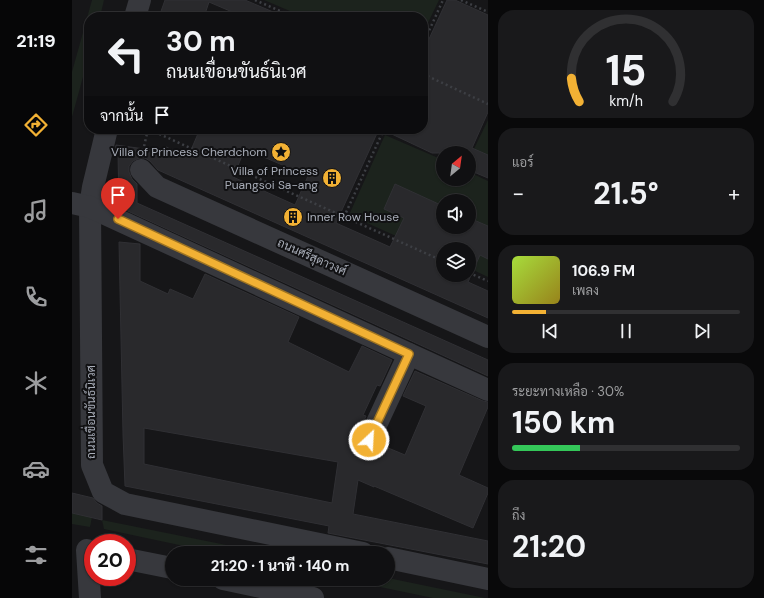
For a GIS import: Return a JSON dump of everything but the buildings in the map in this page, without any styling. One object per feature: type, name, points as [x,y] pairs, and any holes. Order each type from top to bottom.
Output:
[{"type":"street","points":[[137,12],[140,0]]},
{"type":"street","name":"ถนนเขื่อนขันธ์นิเวศ","points":[[107,134],[93,187],[81,205],[92,465],[103,492],[125,504],[329,546]]},
{"type":"street","name":"ถนนศรีสุดาวงศ์","points":[[141,170],[157,187],[488,337]]},
{"type":"street","points":[[81,205],[488,390]]},
{"type":"street","points":[[369,440],[409,354]]},
{"type":"street","points":[[395,559],[488,579]]},
{"type":"street","points":[[136,561],[165,567]]},
{"type":"street","points":[[88,586],[90,598]]},
{"type":"street","points":[[256,586],[313,598]]},
{"type":"path","points":[[255,0],[283,12]]},
{"type":"path","points":[[428,33],[443,0]]},
{"type":"path","points":[[461,0],[488,12]]},
{"type":"path","points":[[428,76],[488,104]]},
{"type":"path","points":[[141,170],[143,147],[147,134]]},
{"type":"path","points":[[159,134],[436,258]]},
{"type":"path","points":[[344,217],[382,134]]},
{"type":"path","points":[[476,276],[488,281]]},
{"type":"shaded area","points":[[92,0],[104,0],[101,12],[89,12]]},
{"type":"shaded area","points":[[264,0],[439,0],[428,23],[428,12],[292,12]]},
{"type":"shaded area","points":[[84,29],[84,73],[72,117],[72,72]]},
{"type":"shaded area","points":[[488,120],[488,161],[476,155],[475,146]]},
{"type":"shaded area","points":[[385,135],[436,157],[436,186],[476,186],[476,175],[488,181],[488,277],[476,271],[476,242],[436,242],[436,254],[349,215]]},
{"type":"shaded area","points":[[72,513],[92,517],[90,527],[72,524]]},
{"type":"shaded area","points":[[102,520],[231,546],[184,546],[136,536],[136,534],[128,534],[104,529]]},
{"type":"shaded area","points":[[395,579],[485,598],[433,598],[376,586],[395,586]]},
{"type":"place","name":"Villa of Princess Cherdchom","points":[[281,152]]},
{"type":"place","name":"Villa of Princess Puangsoi Sa-ang","points":[[332,178]]},
{"type":"place","name":"Inner Row House","points":[[293,217]]},
{"type":"route","points":[[118,219],[409,354],[369,440]]}]
